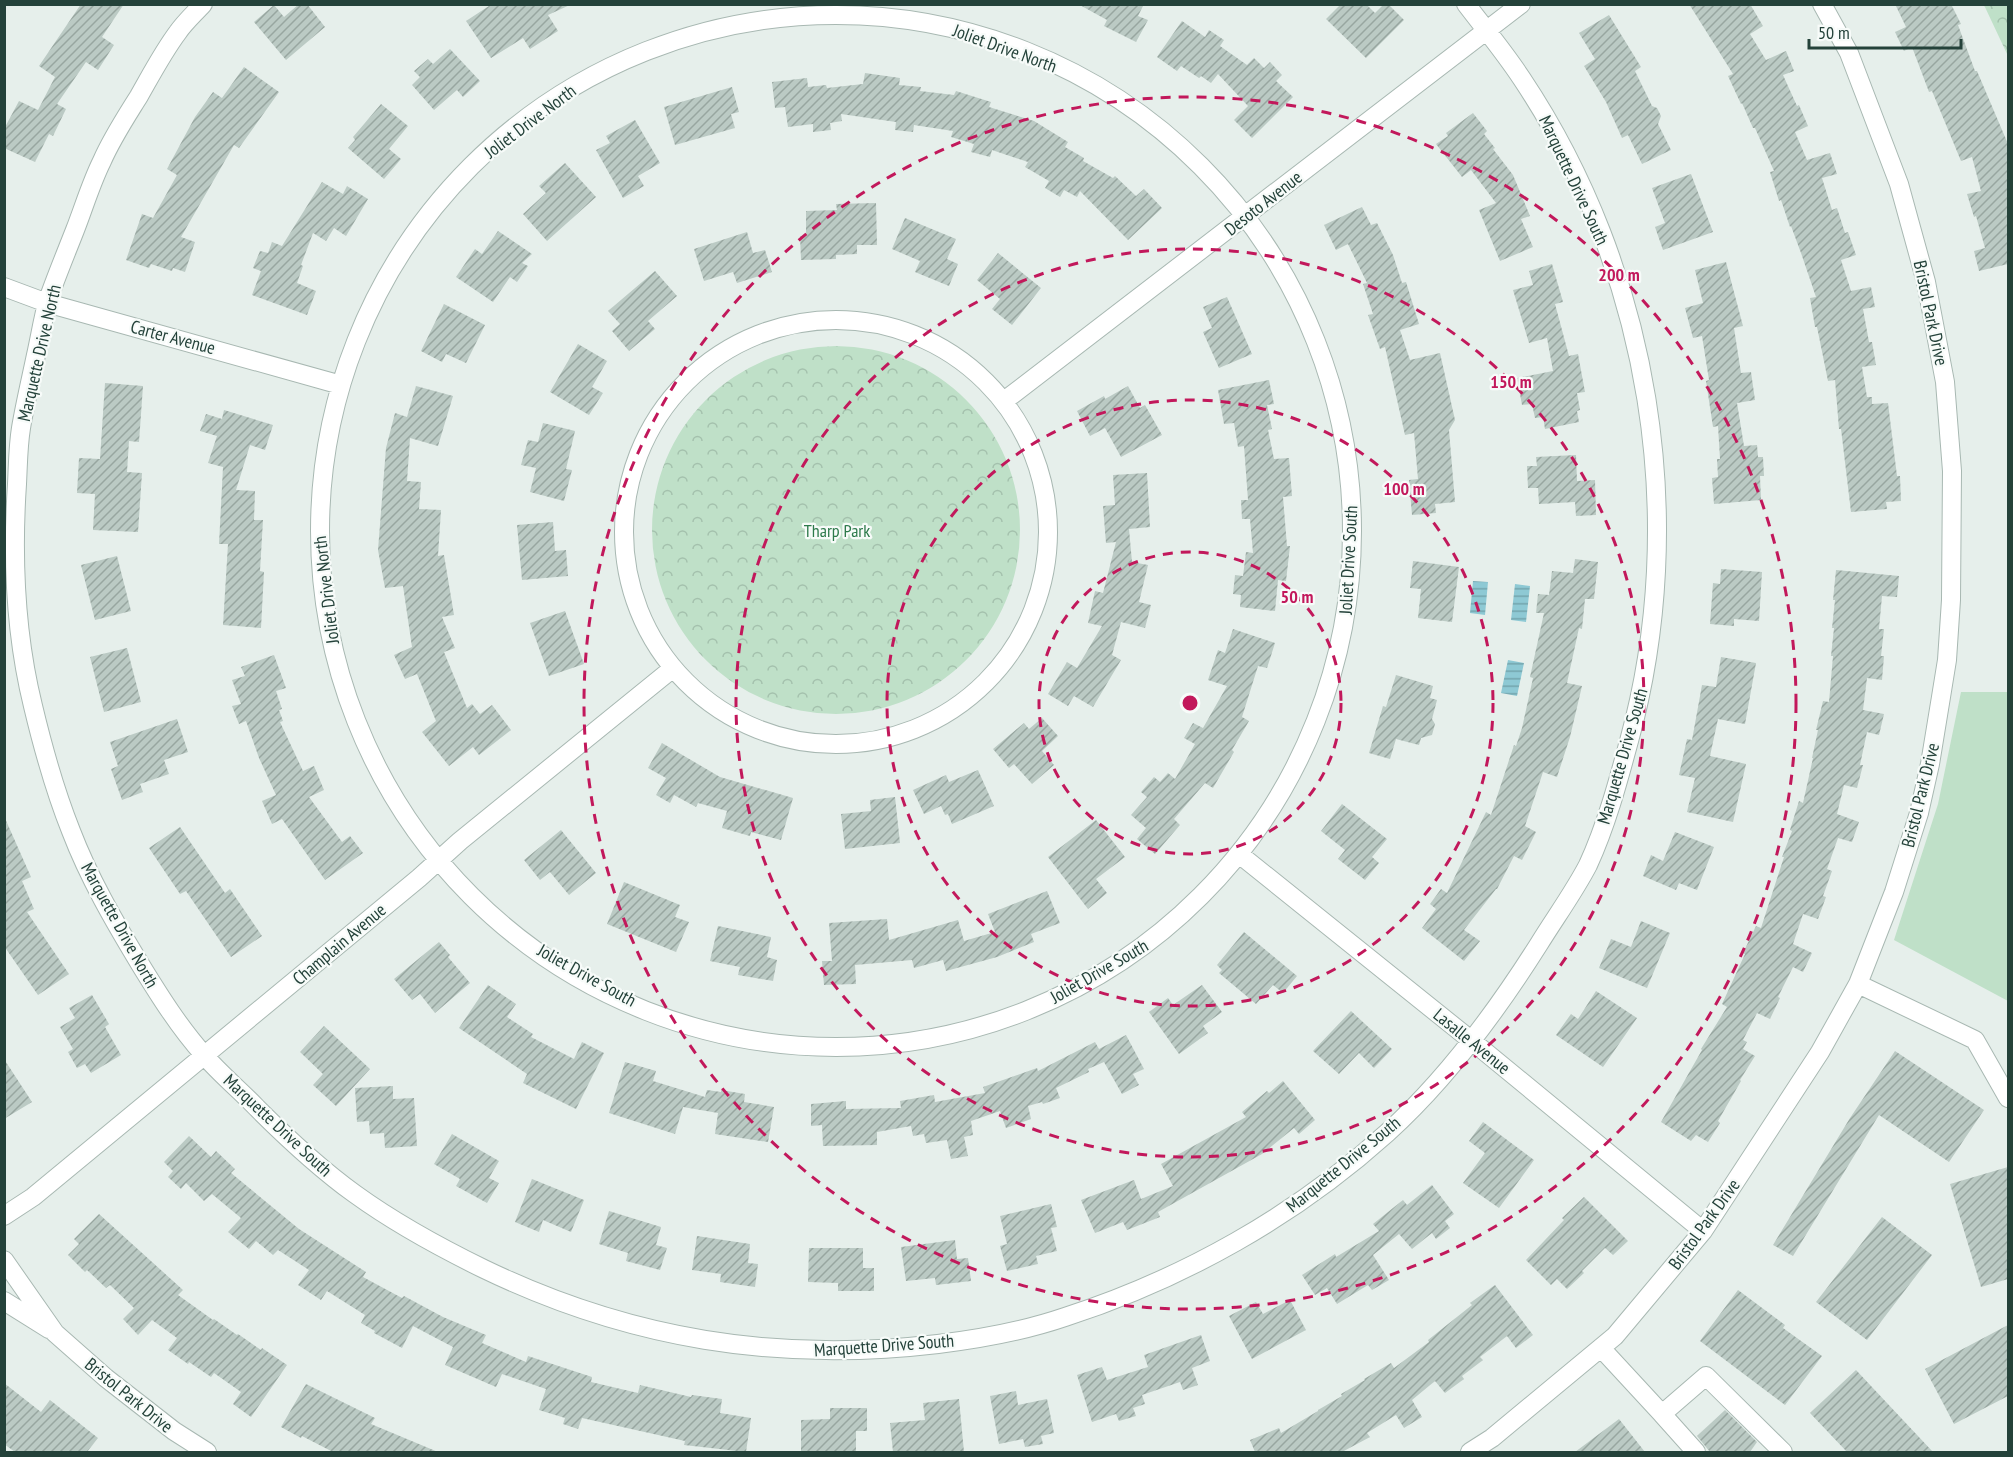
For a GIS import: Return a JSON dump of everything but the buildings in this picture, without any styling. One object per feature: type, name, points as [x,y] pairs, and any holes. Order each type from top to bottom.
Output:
[{"type":"street","name":"Marquette Drive North","points":[[203,4],[175,36],[103,157],[47,303],[20,434],[14,525],[15,592],[29,692],[69,828],[107,909],[166,1006],[204,1056]]},
{"type":"street","points":[[1466,4],[1487,31]]},
{"type":"street","name":"Desoto Avenue","points":[[1004,401],[1521,4]]},
{"type":"street","name":"Bristol Park Drive","points":[[1470,1452],[1492,1438],[1616,1336],[1703,1231],[1820,1052],[1858,984],[1894,892],[1919,813],[1930,764],[1947,660],[1952,600],[1952,471],[1945,382],[1928,292],[1899,184],[1849,53],[1822,4]]},
{"type":"street","name":"Joliet Drive North","points":[[440,860],[398,803],[364,742],[339,677],[326,621],[319,562],[318,507],[323,454],[332,411],[341,386],[389,275],[428,217],[470,167],[525,120],[586,80],[660,46],[742,24],[772,19],[843,15],[937,24],[1039,56],[1105,90],[1143,115],[1189,154],[1210,175],[1244,217]]},
{"type":"street","name":"Marquette Drive South","points":[[204,1056],[300,1151],[346,1188],[420,1237],[516,1284],[583,1311],[680,1336],[776,1349],[851,1350],[907,1347],[1001,1334],[1061,1319],[1191,1266],[1269,1223],[1329,1180],[1389,1131],[1435,1084],[1472,1041],[1517,980],[1586,868],[1608,811],[1631,736],[1644,677],[1654,611],[1658,540],[1657,497],[1649,410],[1640,361],[1613,266],[1593,213],[1543,112],[1518,72],[1487,31]]},
{"type":"street","name":"Joliet Drive South","points":[[440,860],[485,906],[518,935],[624,999],[675,1019],[753,1039],[798,1045],[878,1045],[949,1034],[1016,1014],[1061,995],[1123,961],[1158,936],[1186,912],[1239,854],[1255,833],[1298,761],[1319,717],[1340,651],[1350,580],[1352,538],[1348,456],[1327,369],[1291,286],[1244,217]]},
{"type":"street","name":"Carter Avenue","points":[[4,287],[47,303],[341,386]]},
{"type":"street","points":[[821,320],[893,327],[944,348],[976,372],[1004,401],[1026,435],[1041,474],[1050,530],[1042,588],[1019,642],[978,692],[919,729],[875,742],[823,746],[759,732],[705,701],[672,669],[635,606],[622,535],[628,482],[650,426],[683,383],[716,356],[753,336],[786,325],[821,320]]},
{"type":"street","name":"Champlain Avenue","points":[[4,1216],[33,1197],[460,841],[672,669]]},
{"type":"street","name":"Lasalle Avenue","points":[[1239,854],[1703,1231]]},
{"type":"street","points":[[1858,984],[1975,1041],[2008,1098]]},
{"type":"street","name":"Bristol Park Drive","points":[[4,1260],[55,1332]]},
{"type":"street","name":"Bristol Park Drive","points":[[4,1301],[55,1332],[106,1378],[174,1431],[207,1452]]},
{"type":"street","points":[[1601,1348],[1696,1452]]},
{"type":"street","points":[[1662,1414],[1706,1376],[1783,1452]]},
{"type":"green space","points":[[1984,5],[2008,5],[2008,56]]},
{"type":"green space","name":"Tharp Park","points":[[836,346],[872,350],[906,360],[938,377],[966,400],[989,428],[1006,460],[1016,494],[1020,530],[1016,566],[1006,600],[989,632],[966,660],[938,683],[906,700],[872,710],[836,714],[800,710],[766,700],[734,683],[706,660],[683,632],[666,600],[656,566],[652,530],[656,494],[666,460],[683,428],[706,400],[734,377],[766,360],[800,350]]},
{"type":"green space","points":[[1961,692],[2008,692],[2008,1001],[1894,940],[1938,804]]},
{"type":"water","points":[[1473,581],[1488,582],[1485,615],[1470,613]]},
{"type":"water","points":[[1515,584],[1530,586],[1526,622],[1511,620]]},
{"type":"water","points":[[1508,660],[1524,663],[1517,696],[1501,693]]}]
